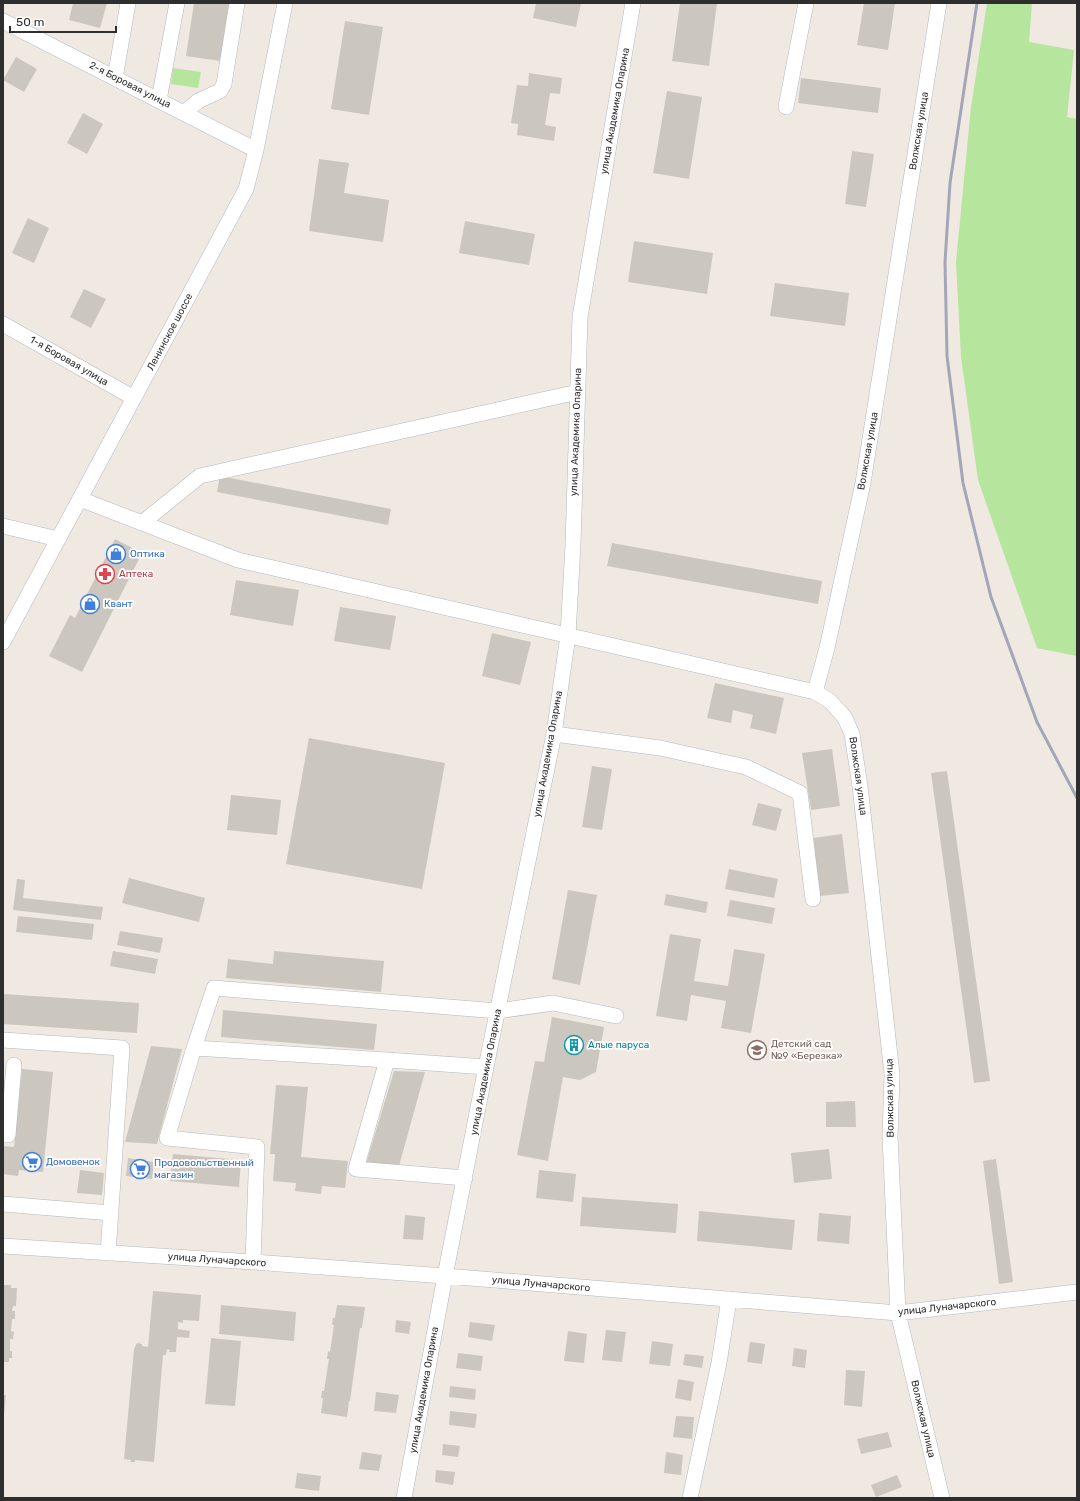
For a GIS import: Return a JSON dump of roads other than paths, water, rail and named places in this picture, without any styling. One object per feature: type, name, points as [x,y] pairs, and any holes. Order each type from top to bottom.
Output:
[{"type":"street","points":[[115,78],[128,3]]},
{"type":"street","points":[[159,100],[177,3]]},
{"type":"street","points":[[184,113],[198,101],[220,91],[224,84],[238,3]]},
{"type":"street","name":"Ленинское шоссе","points":[[3,642],[246,189],[256,150],[285,3]]},
{"type":"street","name":"улица Академика Опарина","points":[[404,1498],[445,1276],[554,734],[568,635],[573,545],[580,317],[634,3]]},
{"type":"street","points":[[786,107],[806,3]]},
{"type":"street","name":"Волжская улица","points":[[940,3],[863,483],[827,648],[815,692],[830,701],[839,711],[845,718],[852,734],[860,786],[892,1074],[890,1137],[898,1313],[942,1498]]},
{"type":"street","name":"2-я Боровая улица","points":[[3,21],[256,150]]},
{"type":"street","name":"1-я Боровая улица","points":[[3,324],[134,398]]},
{"type":"street","points":[[142,522],[200,476],[578,392]]},
{"type":"street","points":[[80,499],[238,560],[815,692]]},
{"type":"street","points":[[3,526],[58,539]]},
{"type":"street","points":[[554,734],[660,748],[746,767],[800,793],[813,899]]},
{"type":"street","points":[[254,1262],[257,1147],[167,1138],[214,988],[498,1011],[553,1003],[616,1016]]},
{"type":"street","points":[[3,1040],[122,1048],[108,1252]]},
{"type":"street","points":[[194,1048],[387,1060],[486,1068]]},
{"type":"street","points":[[387,1060],[356,1169],[465,1178]]},
{"type":"street","points":[[3,1135],[8,1135],[14,1065]]},
{"type":"street","points":[[3,1204],[111,1213]]},
{"type":"street","name":"улица Луначарского","points":[[3,1246],[445,1276],[898,1313],[1077,1292]]},
{"type":"street","points":[[690,1498],[719,1363],[729,1299]]},
{"type":"railway","points":[[977,3],[950,183],[945,262],[947,356],[963,483],[991,597],[1037,722],[1077,798]]},
{"type":"place","name":"Оптика","points":[[116,554]]},
{"type":"place","name":"Аптека","points":[[105,574]]},
{"type":"place","name":"Квант","points":[[90,604]]},
{"type":"place","name":"Алые паруса","points":[[574,1045]]},
{"type":"place","name":"Детский сад №9 «Березка»","points":[[757,1050]]},
{"type":"place","name":"Домовенок","points":[[32,1162]]},
{"type":"place","name":"Продовольственный магазин","points":[[140,1169]]}]
